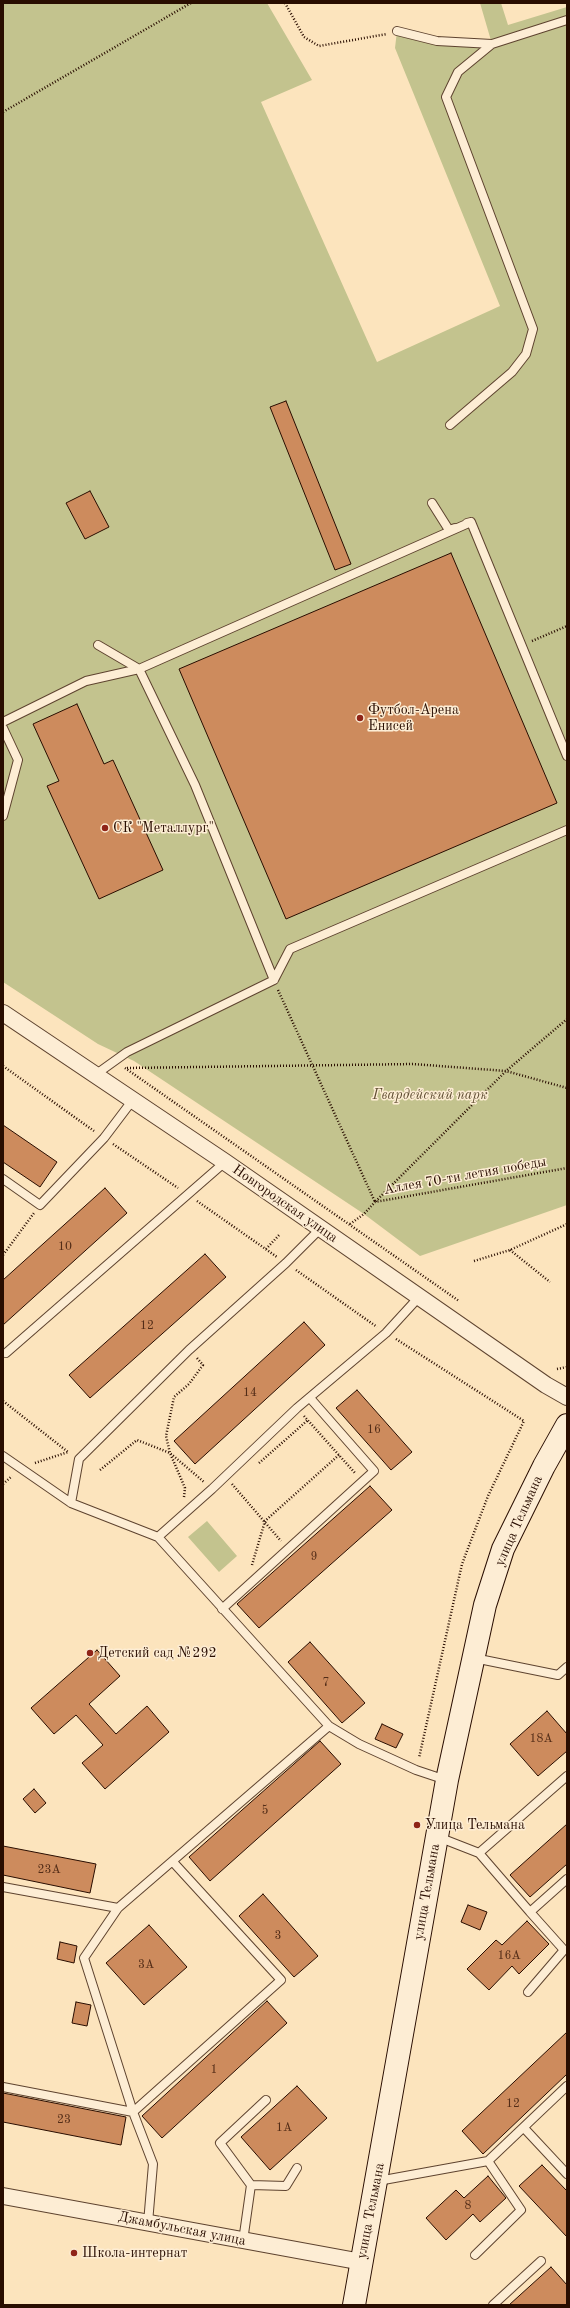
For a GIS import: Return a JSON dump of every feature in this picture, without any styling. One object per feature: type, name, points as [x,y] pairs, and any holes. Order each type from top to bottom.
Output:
[{"type":"main road","name":"улица Тельмана","points":[[354,2305],[447,1780],[485,1605],[504,1549],[544,1466],[567,1425]]},
{"type":"street","name":"Новгородская улица","points":[[3,1013],[225,1162],[546,1385],[567,1397]]},
{"type":"street","name":"Джамбульская улица","points":[[3,2196],[362,2262]]},
{"type":"lane","points":[[397,31],[437,41],[492,44],[567,20]]},
{"type":"lane","points":[[450,425],[512,372],[526,354],[533,329],[446,97],[458,72],[492,44]]},
{"type":"lane","points":[[432,503],[449,530]]},
{"type":"lane","points":[[3,722],[86,681],[139,669],[449,530],[471,522],[523,645],[567,756]]},
{"type":"lane","points":[[98,646],[139,669],[195,785],[274,980]]},
{"type":"lane","points":[[3,728],[18,760],[3,816]]},
{"type":"lane","points":[[95,1075],[127,1052],[274,980],[290,949],[567,830]]},
{"type":"lane","points":[[3,1179],[40,1205],[104,1138],[132,1101]]},
{"type":"lane","points":[[6,1353],[225,1162]]},
{"type":"lane","points":[[71,1503],[79,1459],[189,1350],[286,1263],[320,1229]]},
{"type":"lane","points":[[158,1537],[212,1489],[297,1408],[386,1333],[419,1297]]},
{"type":"lane","points":[[222,1609],[374,1471],[310,1398]]},
{"type":"lane","points":[[3,1456],[71,1503],[158,1537],[329,1726],[359,1744],[416,1770],[447,1780]]},
{"type":"lane","points":[[473,1658],[558,1675],[567,1667]]},
{"type":"lane","points":[[148,2223],[152,2164],[133,2112],[84,1958],[118,1908],[329,1726]]},
{"type":"lane","points":[[479,1853],[567,1776]]},
{"type":"lane","points":[[437,1837],[479,1853],[564,1950],[528,1992]]},
{"type":"lane","points":[[133,2112],[281,1980],[173,1862]]},
{"type":"lane","points":[[530,1912],[567,1879]]},
{"type":"lane","points":[[3,1887],[118,1908]]},
{"type":"lane","points":[[377,2181],[488,2161],[567,2086]]},
{"type":"lane","points":[[3,2087],[133,2112]]},
{"type":"lane","points":[[243,2241],[251,2185],[220,2143],[266,2100]]},
{"type":"lane","points":[[524,2128],[567,2174]]},
{"type":"lane","points":[[475,2255],[521,2210],[488,2161]]},
{"type":"lane","points":[[251,2185],[286,2186],[297,2168]]},
{"type":"lane","points":[[493,2305],[541,2261]]},
{"type":"path","points":[[3,112],[191,3]]},
{"type":"path","points":[[285,3],[304,37],[319,46],[397,31]]},
{"type":"path","points":[[523,645],[567,626]]},
{"type":"path","points":[[274,980],[375,1202],[506,1071],[567,1019]]},
{"type":"path","points":[[458,1301],[350,1224],[124,1068],[312,1064],[413,1064],[506,1071],[567,1088]]},
{"type":"path","points":[[3,1066],[104,1138],[386,1333],[524,1420],[488,1496],[462,1564],[416,1770]]},
{"type":"path","name":"Аллея 70-ти летия победы","points":[[350,1224],[364,1214],[375,1202],[567,1168]]},
{"type":"path","points":[[3,1255],[40,1205]]},
{"type":"path","points":[[474,1261],[510,1250],[567,1224]]},
{"type":"path","points":[[266,1249],[280,1234]]},
{"type":"path","points":[[510,1250],[550,1282]]},
{"type":"path","points":[[182,1516],[185,1488],[170,1453],[166,1436],[174,1397],[189,1384],[203,1365],[189,1350]]},
{"type":"path","points":[[557,1369],[567,1367]]},
{"type":"path","points":[[3,1401],[68,1452]]},
{"type":"path","points":[[297,1408],[362,1482]]},
{"type":"path","points":[[256,1466],[308,1420]]},
{"type":"path","points":[[100,1470],[137,1440],[170,1453],[212,1489],[233,1486],[239,1481]]},
{"type":"path","points":[[245,1588],[265,1521],[339,1455]]},
{"type":"path","points":[[225,1476],[288,1548]]},
{"type":"green space","name":"Гвардейский парк","points":[[3,3],[267,3],[312,80],[261,102],[377,362],[500,306],[395,48],[397,31],[437,41],[492,44],[480,3],[501,3],[508,25],[567,7],[567,1205],[420,1256],[364,1214],[134,1061],[98,1044],[3,982]]},
{"type":"green space","points":[[207,1521],[237,1556],[219,1572],[188,1537]]},
{"type":"building","points":[[286,401],[351,564],[335,570],[270,407]]},
{"type":"building","points":[[90,491],[109,527],[85,539],[66,503]]},
{"type":"building","name":"Футбол-Арена Енисей","points":[[451,553],[557,803],[286,919],[179,669]]},
{"type":"building","name":"СК \"Металлург\"","points":[[77,704],[104,764],[113,760],[163,870],[99,899],[47,786],[59,781],[33,724]]},
{"type":"building","points":[[3,1125],[57,1162],[40,1187],[3,1162]]},
{"type":"building","points":[[105,1188],[127,1213],[3,1325],[3,1280]]},
{"type":"building","points":[[205,1254],[226,1277],[90,1398],[69,1375]]},
{"type":"building","points":[[304,1322],[325,1345],[195,1464],[174,1441]]},
{"type":"building","points":[[357,1390],[412,1452],[391,1470],[336,1408]]},
{"type":"building","points":[[370,1486],[392,1510],[259,1628],[237,1604]]},
{"type":"building","points":[[310,1642],[365,1703],[342,1723],[288,1662]]},
{"type":"building","points":[[97,1650],[120,1676],[89,1704],[116,1734],[147,1706],[169,1732],[105,1789],[82,1763],[103,1745],[76,1715],[54,1734],[31,1708]]},
{"type":"building","points":[[547,1711],[567,1734],[567,1751],[538,1776],[510,1744]]},
{"type":"building","points":[[382,1724],[403,1734],[396,1748],[375,1739]]},
{"type":"building","points":[[320,1741],[341,1764],[210,1881],[189,1857]]},
{"type":"building","points":[[34,1789],[46,1803],[35,1813],[23,1799]]},
{"type":"building","points":[[567,1824],[567,1864],[530,1897],[510,1875]]},
{"type":"building","points":[[3,1846],[96,1864],[90,1893],[3,1875]]},
{"type":"building","points":[[263,1894],[318,1956],[294,1977],[239,1916]]},
{"type":"building","points":[[468,1905],[487,1912],[480,1930],[461,1922]]},
{"type":"building","points":[[527,1921],[549,1944],[519,1974],[512,1966],[489,1990],[467,1969],[496,1940],[502,1945]]},
{"type":"building","points":[[149,1925],[187,1967],[144,2005],[106,1963]]},
{"type":"building","points":[[60,1942],[77,1946],[74,1963],[57,1959]]},
{"type":"building","points":[[267,2001],[287,2023],[162,2138],[142,2116]]},
{"type":"building","points":[[76,2002],[91,2005],[87,2026],[72,2023]]},
{"type":"building","points":[[567,2032],[567,2074],[483,2154],[462,2131]]},
{"type":"building","points":[[297,2086],[327,2118],[270,2170],[241,2137]]},
{"type":"building","points":[[3,2093],[126,2117],[121,2145],[3,2122]]},
{"type":"building","points":[[542,2165],[567,2191],[567,2237],[519,2186]]},
{"type":"building","points":[[488,2176],[506,2198],[480,2222],[473,2214],[446,2240],[426,2218],[456,2190],[464,2198]]},
{"type":"building","points":[[551,2267],[567,2285],[567,2305],[509,2305]]},
{"type":"place","name":"Футбол-Арена Енисей","points":[[360,718]]},
{"type":"place","name":"СК \"Металлург\"","points":[[105,828]]},
{"type":"place","name":"Детский сад №292","points":[[90,1653]]},
{"type":"place","name":"Улица Тельмана","points":[[417,1825]]},
{"type":"place","name":"Школа-интернат","points":[[74,2253]]}]
